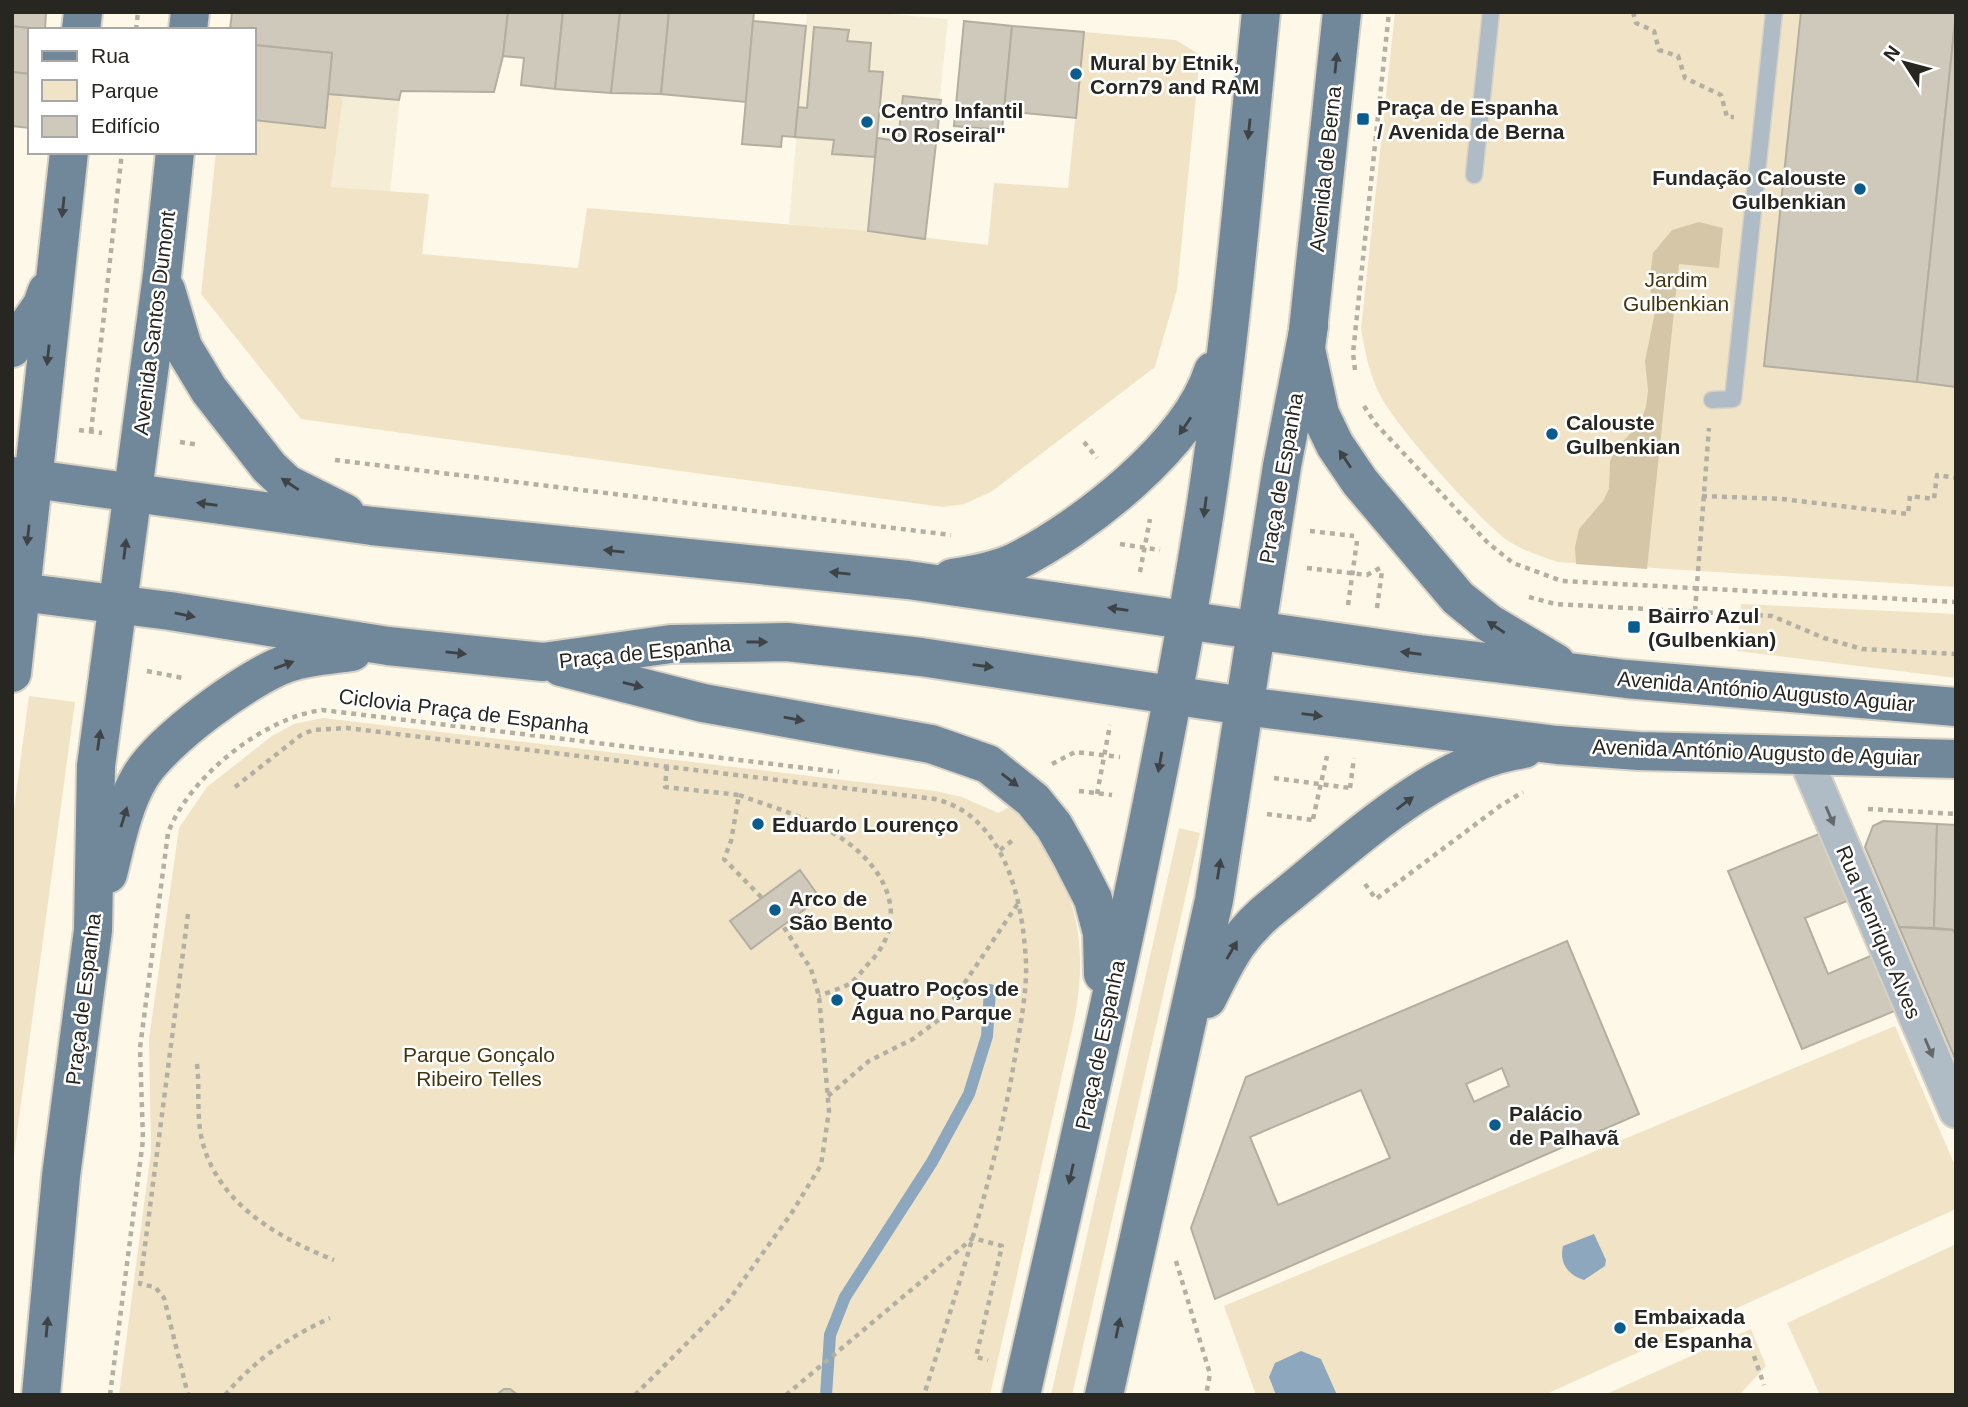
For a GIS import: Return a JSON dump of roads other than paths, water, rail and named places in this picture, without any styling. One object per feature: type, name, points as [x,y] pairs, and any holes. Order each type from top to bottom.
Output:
[{"type":"main road","points":[[908,580],[980,573],[1012,563],[1087,515],[1159,457],[1180,434],[1211,377],[1229,318],[1261,12]]},
{"type":"main road","name":"Avenida de Berna","points":[[1308,326],[1342,12]]},
{"type":"main road","points":[[12,673],[24,477],[41,426],[69,154]]},
{"type":"main road","name":"Avenida Santos Dumont","points":[[132,493],[162,275],[175,154]]},
{"type":"main road","points":[[12,348],[42,305],[57,262]]},
{"type":"main road","points":[[162,275],[183,347],[209,390],[269,467],[287,484],[372,526]]},
{"type":"main road","name":"Praça de Espanha","points":[[1024,1381],[1097,1059],[1160,762],[1197,554],[1229,318]]},
{"type":"main road","points":[[1308,326],[1306,349],[1320,414],[1335,445],[1360,482],[1458,598],[1489,623],[1530,650],[1576,673]]},
{"type":"main road","name":"Praça de Espanha","points":[[1169,1103],[1214,900],[1256,629],[1308,326]]},
{"type":"main road","points":[[24,477],[372,526],[908,580],[1256,629]]},
{"type":"main road","name":"Praça de Espanha","points":[[41,1395],[61,1176],[93,930],[96,766],[132,493]]},
{"type":"main road","name":"Praça de Espanha","points":[[17,591],[388,646],[543,662],[671,645],[787,642],[861,649],[1244,706],[1557,745]]},
{"type":"main road","name":"Avenida António Augusto Aguiar","points":[[1256,629],[1420,654],[1576,673],[1956,707]]},
{"type":"main road","points":[[93,930],[129,803],[140,777],[155,757],[231,694],[260,675],[290,662],[388,646]]},
{"type":"main road","points":[[543,662],[703,703],[932,744],[988,764],[1020,788],[1054,827],[1093,899],[1102,933],[1103,960],[1097,1059]]},
{"type":"main road","points":[[1104,1395],[1169,1103],[1200,1014],[1234,944],[1253,922],[1427,786],[1472,762],[1509,751],[1557,745]]},
{"type":"main road","name":"Avenida António Augusto de Aguiar","points":[[1557,745],[1639,751],[1956,759]]},
{"type":"street","name":"Rua Henrique Alves","points":[[1803,754],[1956,1111]]},
{"type":"lane","points":[[1474,175],[1491,12]]},
{"type":"lane","points":[[1713,400],[1733,399],[1774,12]]},
{"type":"water","points":[[1594,1234],[1606,1260],[1605,1266],[1584,1280],[1566,1268],[1562,1258],[1563,1246]]},
{"type":"water","points":[[1301,1351],[1321,1359],[1337,1395],[1276,1395],[1269,1377],[1275,1363]]},
{"type":"waterway","points":[[826,1395],[830,1335],[845,1297],[932,1162],[969,1094],[987,1036],[990,990]]},
{"type":"place","name":"Mural by Etnik, Corn79 and RAM","points":[[1076,74]]},
{"type":"place","name":"Praça de Espanha / Avenida de Berna","points":[[1363,119]]},
{"type":"place","name":"Centro Infantil \"O Roseiral\"","points":[[867,122]]},
{"type":"place","name":"Fundação Calouste Gulbenkian","points":[[1860,189]]},
{"type":"place","name":"Calouste Gulbenkian","points":[[1552,434]]},
{"type":"place","name":"Bairro Azul (Gulbenkian)","points":[[1634,627]]},
{"type":"place","name":"Eduardo Lourenço","points":[[758,824]]},
{"type":"place","name":"Arco de São Bento","points":[[775,910]]},
{"type":"place","name":"Quatro Poços de Água no Parque","points":[[837,1000]]},
{"type":"place","name":"Palácio de Palhavã","points":[[1495,1125]]},
{"type":"place","name":"Embaixada de Espanha","points":[[1620,1328]]},
{"type":"park label","name":"Jardim Gulbenkian","points":[[1676,291]]},
{"type":"park label","name":"Parque Gonçalo Ribeiro Telles","points":[[479,1066]]}]
